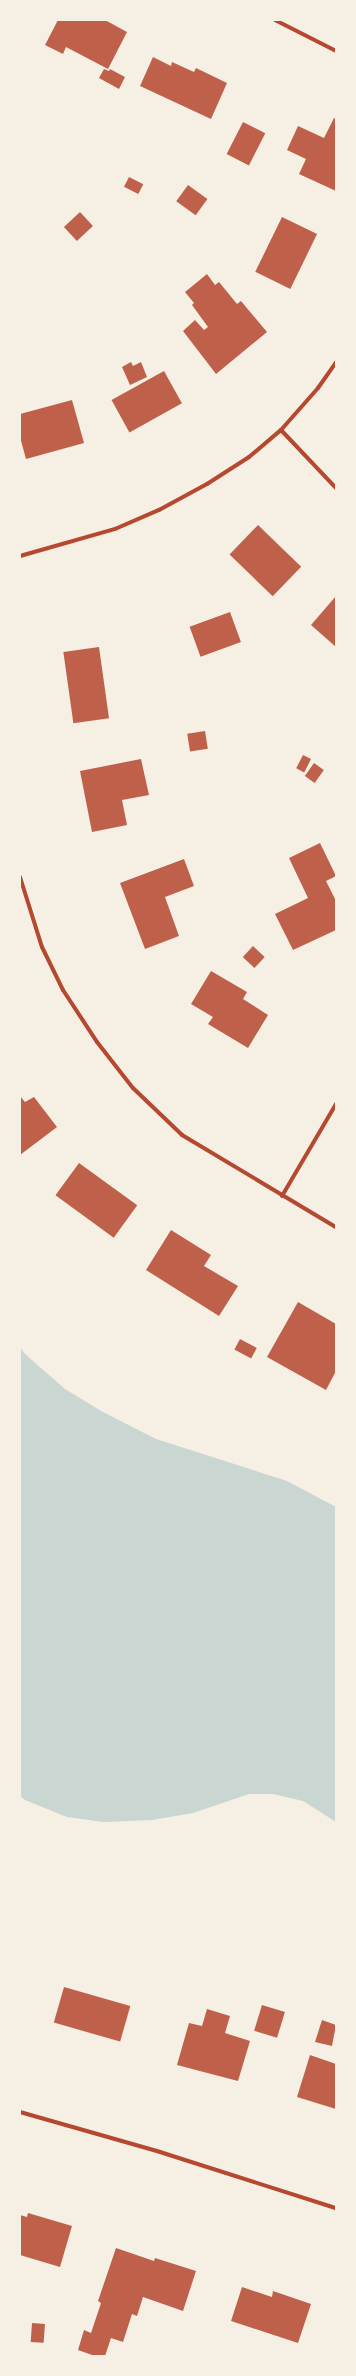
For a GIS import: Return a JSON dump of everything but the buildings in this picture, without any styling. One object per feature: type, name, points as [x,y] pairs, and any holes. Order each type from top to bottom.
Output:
[{"type":"street","points":[[275,20],[336,51]]},
{"type":"street","points":[[20,556],[115,529],[159,510],[207,484],[249,457],[280,430],[318,388],[336,362]]},
{"type":"street","points":[[280,430],[336,488]]},
{"type":"street","points":[[20,877],[42,947],[63,990],[97,1042],[133,1088],[182,1135],[336,1227]]},
{"type":"street","points":[[282,1196],[336,1104]]},
{"type":"street","points":[[20,2112],[152,2150],[336,2208]]},
{"type":"shaded area","points":[[20,1347],[25,1354],[65,1389],[101,1411],[156,1439],[287,1481],[336,1507],[336,1822],[303,1801],[273,1794],[249,1794],[193,1813],[152,1820],[103,1822],[67,1817],[25,1800],[20,1796]]}]
